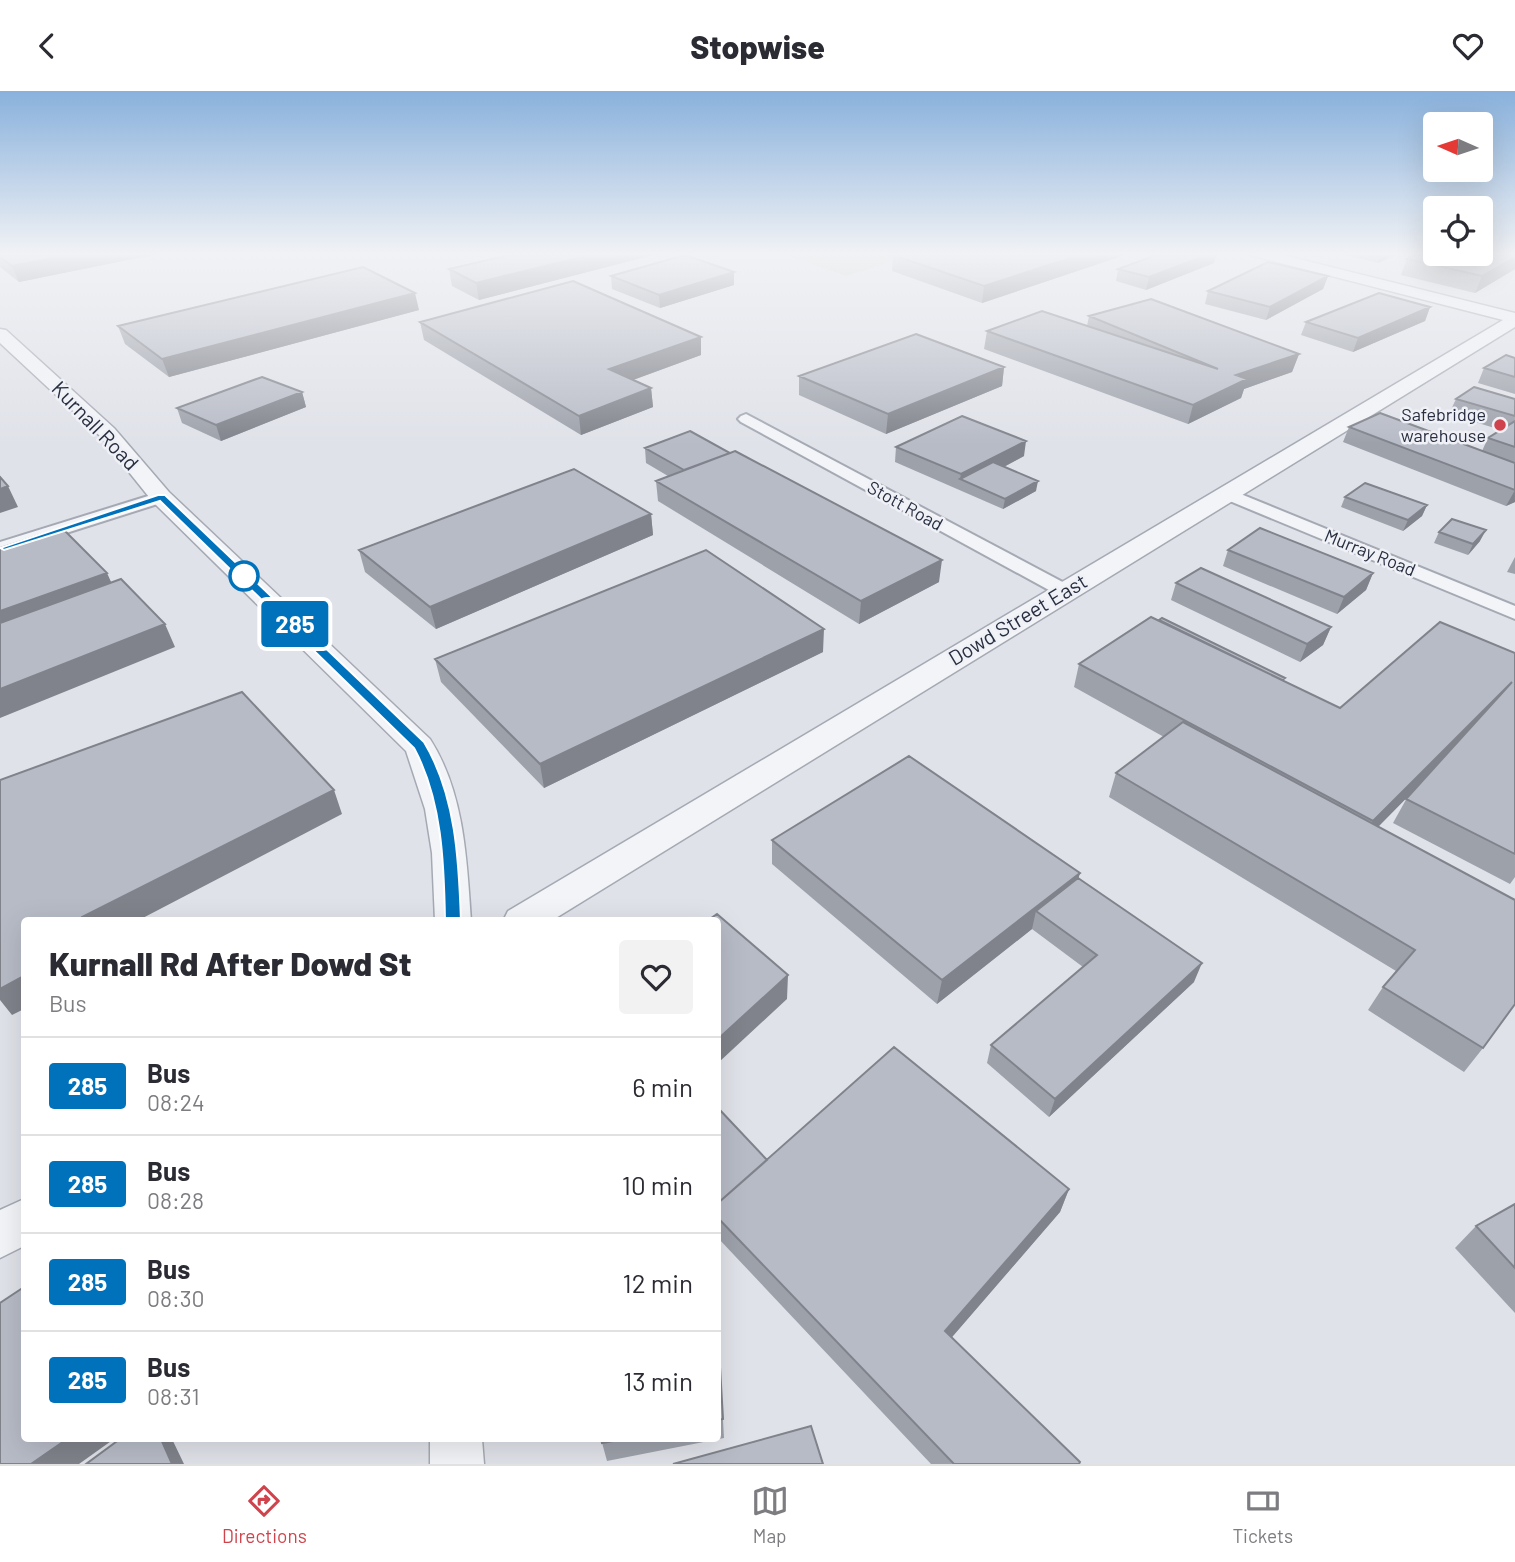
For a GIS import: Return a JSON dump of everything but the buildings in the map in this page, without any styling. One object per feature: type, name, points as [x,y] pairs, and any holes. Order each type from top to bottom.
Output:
[{"type":"street","name":"Dowd Street East","points":[[528,917],[1515,319]]},
{"type":"street","name":"Kurnall Road","points":[[0,334],[107,432],[161,497],[419,745],[434,772],[449,847],[453,917]]},
{"type":"street","name":"Stott Road","points":[[746,419],[1065,591]]},
{"type":"street","name":"Murray Road","points":[[1226,493],[1515,613]]},
{"type":"street","points":[[0,548],[161,497]]},
{"type":"street","points":[[0,1235],[21,1223]]},
{"type":"street","points":[[456,1442],[457,1464]]},
{"type":"bus line","name":"285","points":[[0,548],[161,497],[419,745],[434,772],[451,860],[453,917]]},
{"type":"place","name":"Safebridge warehouse","points":[[1500,425]]}]
